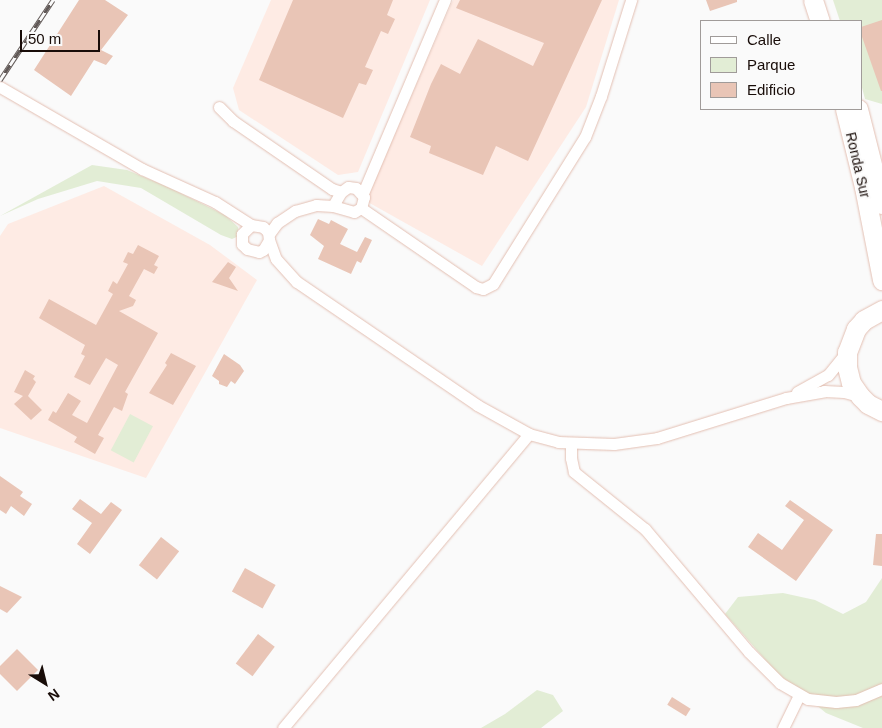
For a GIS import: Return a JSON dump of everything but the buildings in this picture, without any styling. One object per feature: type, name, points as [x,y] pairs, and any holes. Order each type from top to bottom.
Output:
[{"type":"main road","points":[[813,0],[820,20]]},
{"type":"main road","points":[[826,0],[833,20]]},
{"type":"main road","name":"Ronda Sur","points":[[844,110],[864,187],[882,280]]},
{"type":"main road","name":"Ronda Sur","points":[[858,110],[882,204]]},
{"type":"main road","points":[[882,286],[878,311],[856,329],[847,352],[847,368],[851,382],[868,404],[882,411]]},
{"type":"street","points":[[260,234],[295,210],[337,199],[358,190],[368,181],[445,0]]},
{"type":"street","points":[[361,208],[476,287],[483,289],[493,284],[576,152],[587,131],[601,96],[631,0]]},
{"type":"street","points":[[3,89],[142,169],[215,202],[260,234],[276,259],[297,282],[477,405],[529,434],[571,444],[614,444],[656,438],[786,398],[824,391],[844,392],[860,396]]},
{"type":"street","points":[[219,107],[233,121],[337,199],[349,213],[361,208],[364,201],[358,190]]},
{"type":"street","points":[[786,398],[828,375],[847,352]]},
{"type":"street","points":[[283,728],[529,434]]},
{"type":"street","points":[[571,444],[574,472],[645,529],[755,658],[780,683],[799,695],[821,701],[846,702],[867,697],[882,689]]},
{"type":"street","points":[[783,728],[799,695]]},
{"type":"shaded area","points":[[271,0],[430,0],[358,172],[338,175],[239,110],[233,88]]},
{"type":"shaded area","points":[[453,0],[619,0],[586,107],[482,266],[366,201]]},
{"type":"shaded area","points":[[104,186],[210,245],[257,280],[146,478],[0,428],[0,236],[8,224]]},
{"type":"green space","points":[[833,0],[882,0],[882,104],[865,99],[862,88],[862,20],[840,20]]},
{"type":"green space","points":[[92,165],[127,170],[168,187],[225,215],[238,227],[239,236],[232,239],[221,235],[141,188],[97,181],[38,199],[0,216]]},
{"type":"green space","points":[[130,414],[153,426],[134,462],[111,450]]},
{"type":"green space","points":[[882,578],[882,728],[863,728],[826,713],[776,672],[725,614],[738,597],[783,593],[815,600],[843,614],[866,602]]},
{"type":"green space","points":[[537,690],[553,695],[563,711],[541,728],[481,728],[505,714]]},
{"type":"railway","points":[[0,80],[53,0]]}]
